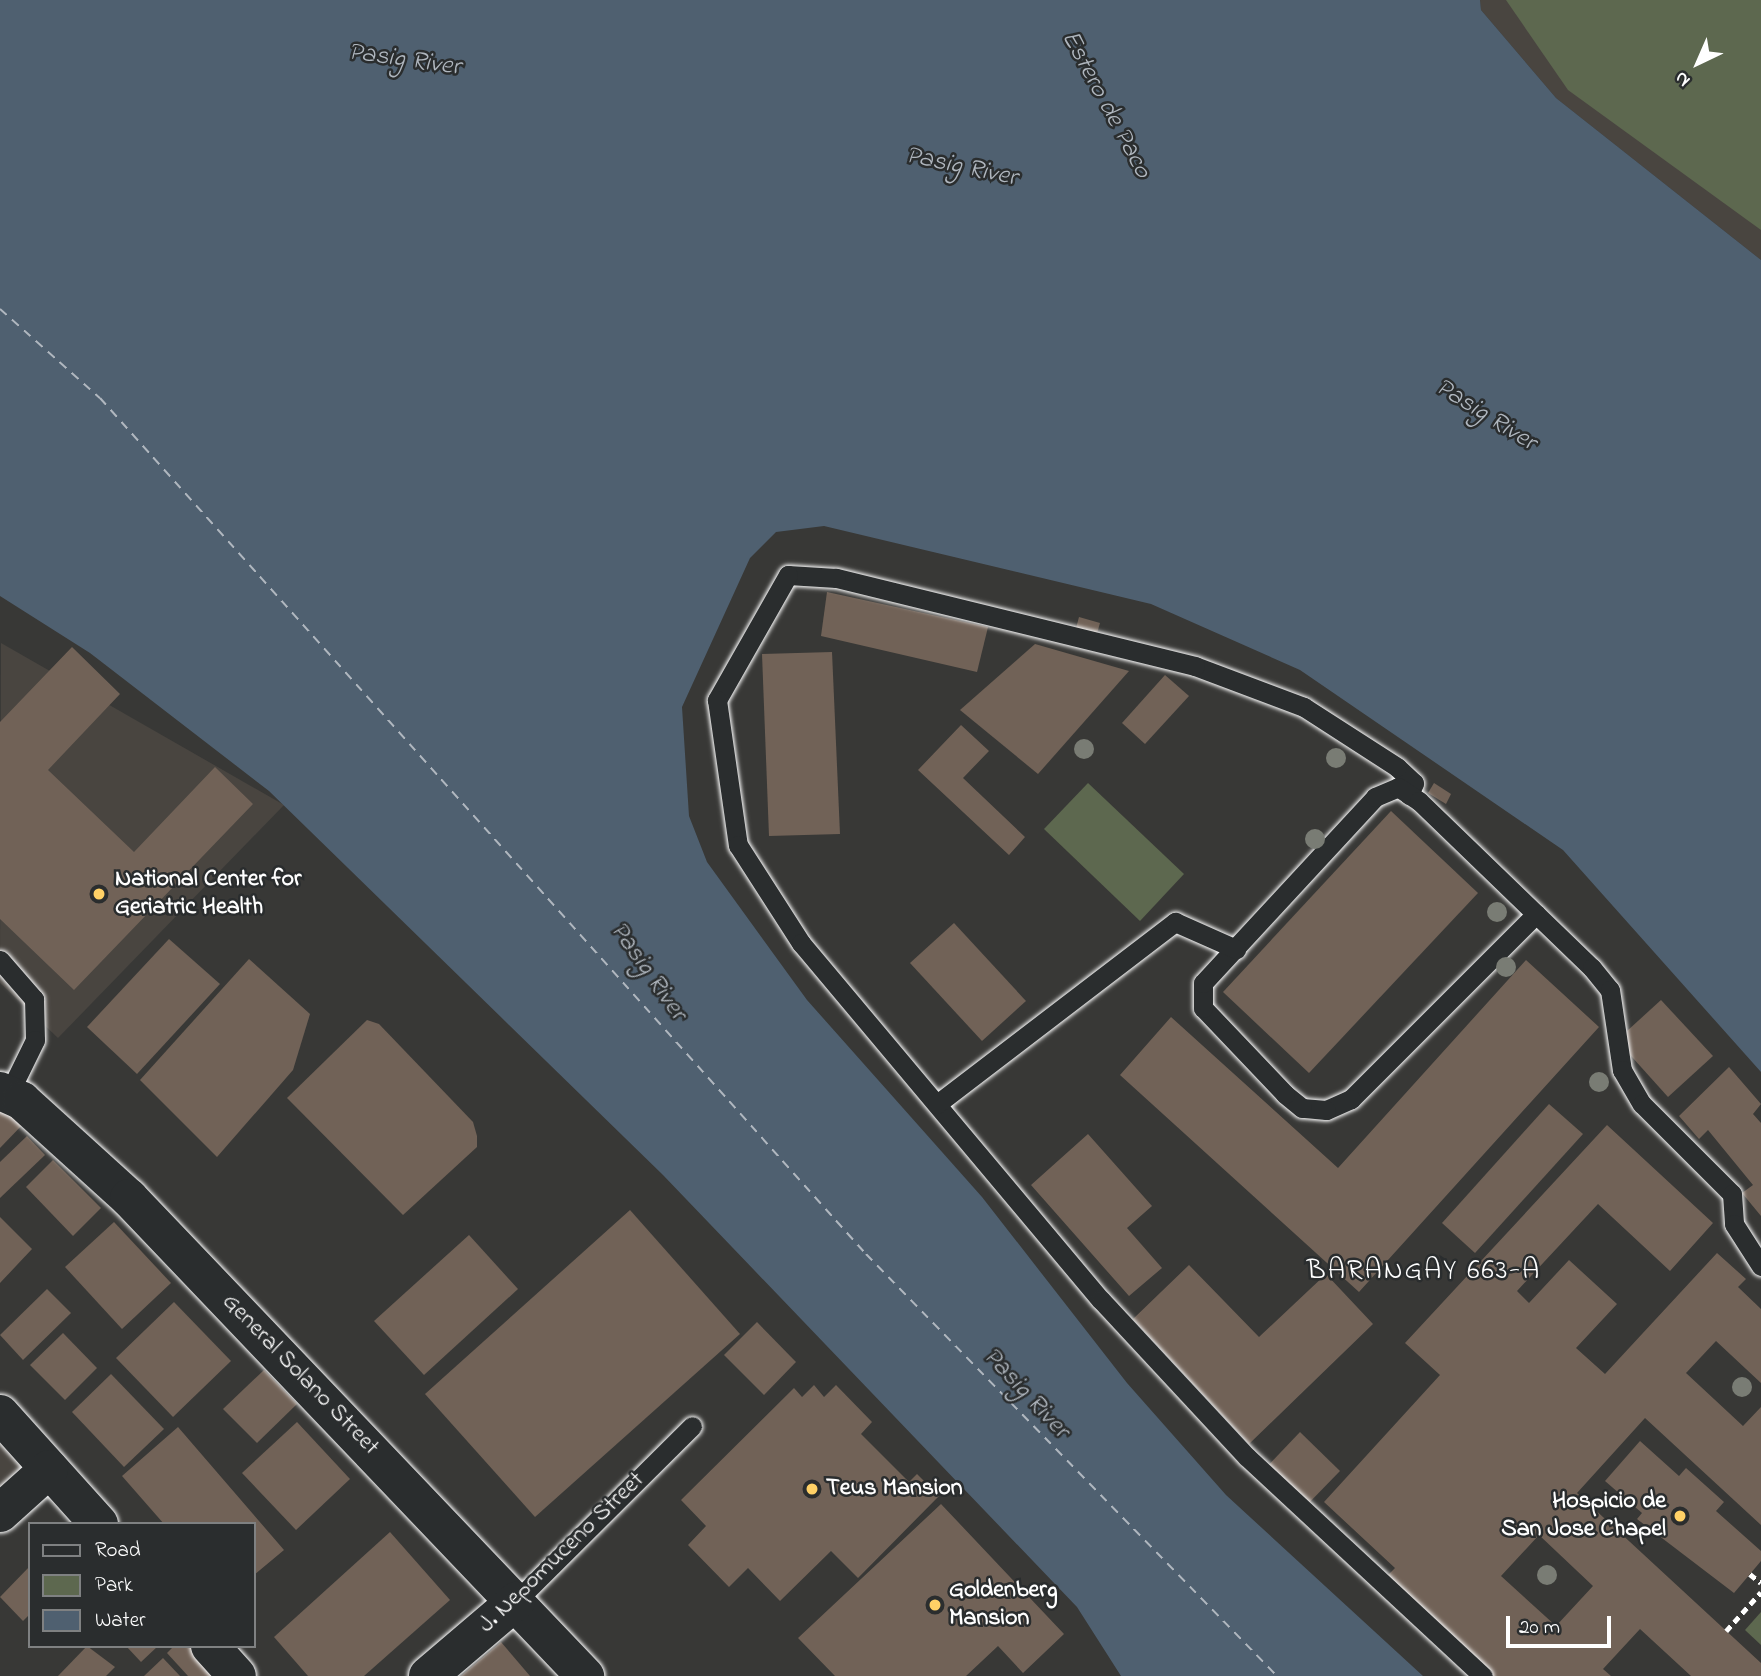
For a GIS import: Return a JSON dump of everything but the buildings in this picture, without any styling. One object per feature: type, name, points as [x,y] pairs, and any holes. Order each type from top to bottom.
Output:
[{"type":"street","name":"General Solano Street","points":[[4,1093],[82,1151],[129,1198],[585,1676]]},
{"type":"street","points":[[0,1414],[97,1522]]},
{"type":"street","points":[[0,1513],[49,1469]]},
{"type":"street","name":"J. Nepomuceno Street","points":[[428,1676],[516,1601]]},
{"type":"street","points":[[212,1648],[237,1676]]},
{"type":"lane","points":[[1409,795],[1414,783],[1398,767],[1304,707],[1195,666],[836,579],[788,575],[718,700],[738,845],[801,943],[1101,1300],[1247,1457],[1483,1676]]},
{"type":"lane","points":[[1536,914],[1351,1099],[1326,1110],[1303,1108],[1285,1094],[1203,1008],[1203,983],[1375,797],[1393,787],[1409,795],[1536,914],[1610,990],[1622,1070],[1642,1104],[1732,1194],[1734,1224],[1761,1266]]},
{"type":"lane","points":[[936,1104],[1175,922],[1236,949]]},
{"type":"lane","points":[[0,960],[34,999],[36,1040],[4,1093]]},
{"type":"lane","name":"J. Nepomuceno Street","points":[[516,1601],[692,1426]]},
{"type":"path","points":[[1750,1574],[1761,1583]]},
{"type":"path","points":[[1726,1631],[1761,1592]]},
{"type":"shaded area","points":[[1480,0],[1761,0],[1761,260],[1556,98],[1481,10]]},
{"type":"shaded area","name":"National Center for Geriatric Health","points":[[1,643],[284,805],[58,1038],[0,983]]},
{"type":"shaded area","points":[[0,1433],[32,1466],[0,1494]]},
{"type":"green space","points":[[1506,0],[1761,0],[1761,230],[1568,90]]},
{"type":"green space","points":[[1088,783],[1184,874],[1140,921],[1044,829]]},
{"type":"green space","points":[[1761,1612],[1761,1645],[1745,1630]]},
{"type":"water","points":[[0,0],[1480,0],[1481,10],[1556,98],[1761,260],[1761,1072],[1563,850],[1300,670],[1151,604],[824,526],[776,532],[750,558],[682,707],[689,816],[707,862],[807,1000],[982,1197],[1127,1383],[1226,1495],[1423,1676],[1121,1676],[1077,1607],[663,1175],[269,791],[90,653],[0,596]]},
{"type":"ferry route","points":[[0,309],[100,398],[866,1254],[1277,1676]]},
{"type":"place","name":"National Center for Geriatric Health","points":[[99,894]]},
{"type":"place","name":"Teus Mansion","points":[[812,1489]]},
{"type":"place","name":"Hospicio de San Jose Chapel","points":[[1680,1516]]},
{"type":"place","name":"Goldenberg Mansion","points":[[935,1605]]},
{"type":"district","name":"BARANGAY 663-A","points":[[1424,1272]]},
{"type":"water label","name":"Pasig River","points":[[404,61]]},
{"type":"water label","name":"Estero de Paco","points":[[1105,105]]},
{"type":"water label","name":"Pasig River","points":[[961,168]]},
{"type":"water label","name":"Pasig River","points":[[1485,416]]},
{"type":"water label","name":"Pasig River","points":[[647,972]]},
{"type":"water label","name":"Pasig River","points":[[1025,1394]]}]
